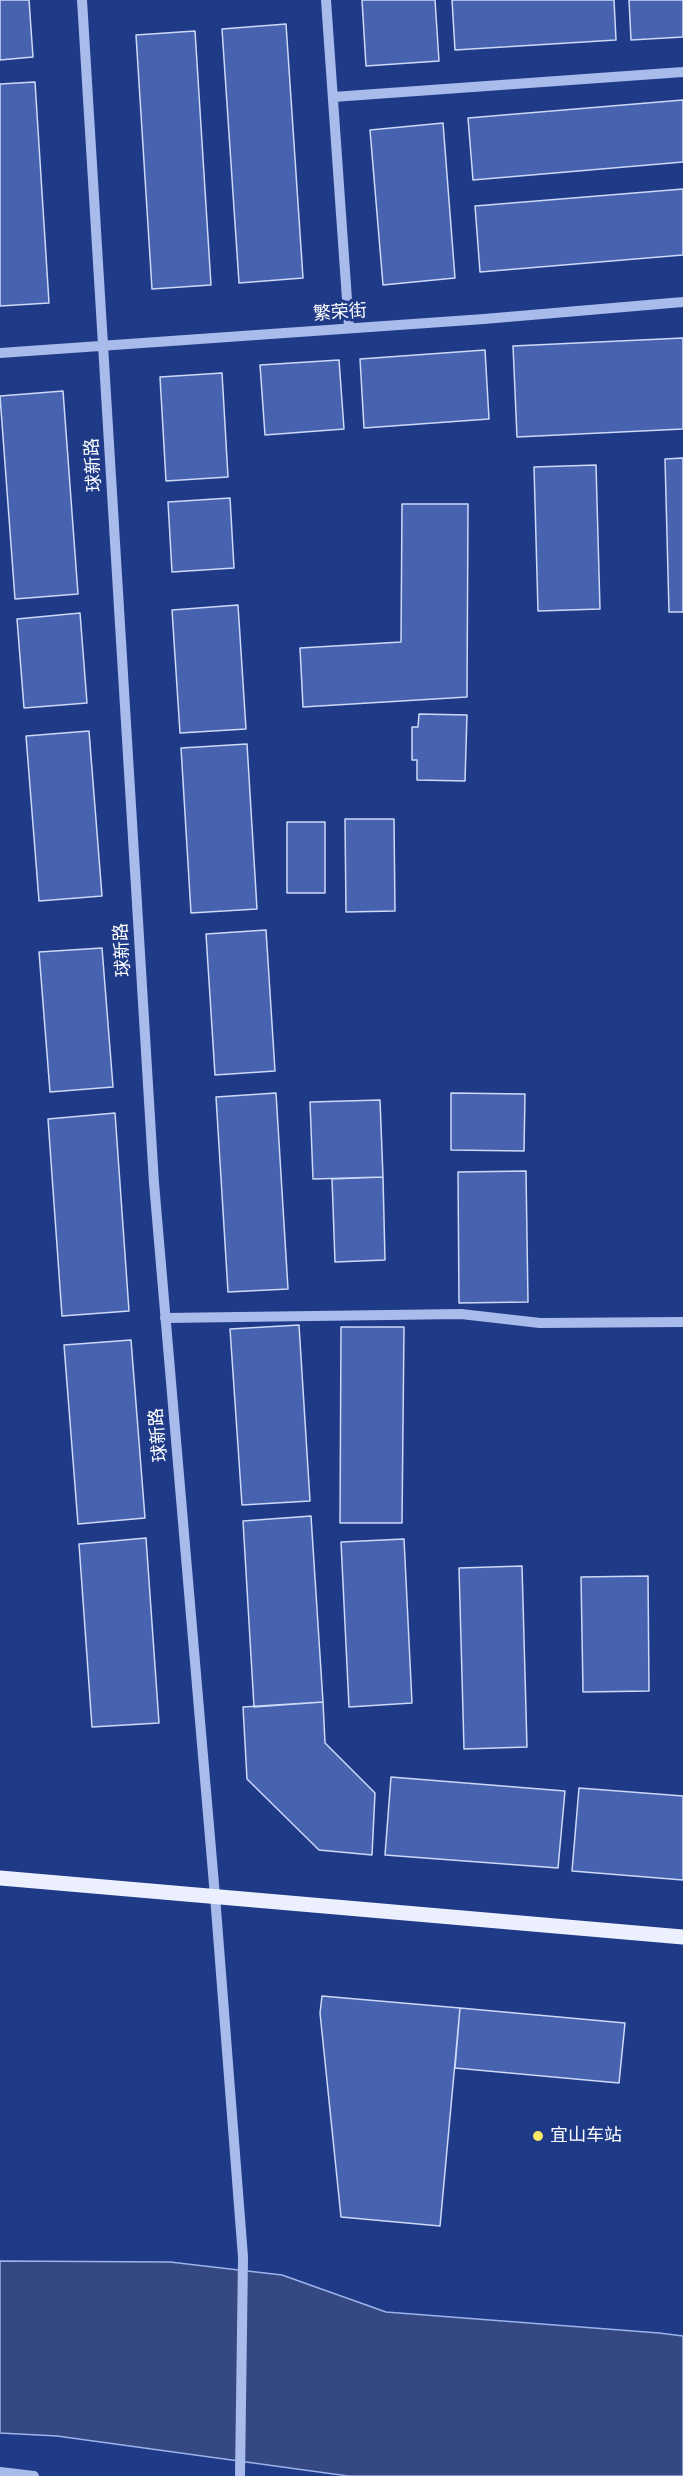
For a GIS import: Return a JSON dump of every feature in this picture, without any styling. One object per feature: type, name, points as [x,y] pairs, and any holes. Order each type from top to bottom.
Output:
[{"type":"main road","points":[[0,1878],[683,1937]]},
{"type":"street","name":"球新路","points":[[82,0],[154,1183],[215,1896],[243,2257],[242,2463],[240,2476]]},
{"type":"street","points":[[326,0],[350,328]]},
{"type":"street","points":[[333,97],[683,72]]},
{"type":"street","name":"繁荣街","points":[[0,353],[683,302]]},
{"type":"street","points":[[165,1318],[461,1314],[540,1323],[683,1322]]},
{"type":"street","points":[[0,2472],[34,2476]]},
{"type":"water","points":[[0,2261],[170,2262],[282,2275],[386,2312],[683,2336],[683,2476],[348,2476],[57,2436],[0,2433]]},
{"type":"building","points":[[0,0],[29,0],[33,57],[0,60]]},
{"type":"building","points":[[362,0],[435,0],[439,61],[366,66]]},
{"type":"building","points":[[452,0],[614,0],[616,40],[455,50]]},
{"type":"building","points":[[629,0],[683,0],[683,37],[631,40]]},
{"type":"building","points":[[286,24],[303,278],[239,283],[222,29]]},
{"type":"building","points":[[195,31],[211,285],[152,289],[136,35]]},
{"type":"building","points":[[35,82],[49,303],[0,306],[0,84]]},
{"type":"building","points":[[683,100],[683,162],[473,180],[468,118]]},
{"type":"building","points":[[443,123],[455,278],[383,285],[370,130]]},
{"type":"building","points":[[683,189],[683,255],[480,272],[475,206]]},
{"type":"building","points":[[683,338],[683,429],[517,437],[513,346]]},
{"type":"building","points":[[485,350],[489,419],[364,428],[360,359]]},
{"type":"building","points":[[339,360],[344,429],[265,435],[260,365]]},
{"type":"building","points":[[222,373],[228,477],[166,481],[160,377]]},
{"type":"building","points":[[63,391],[78,594],[15,599],[0,396]]},
{"type":"building","points":[[683,458],[683,612],[669,612],[665,459]]},
{"type":"building","points":[[596,465],[600,609],[538,611],[534,467]]},
{"type":"building","points":[[230,498],[234,568],[172,572],[168,502]]},
{"type":"building","points":[[402,504],[468,504],[467,697],[303,707],[300,648],[401,642]]},
{"type":"building","points":[[238,605],[246,729],[180,733],[172,610]]},
{"type":"building","points":[[80,613],[87,703],[24,708],[17,619]]},
{"type":"building","points":[[419,714],[467,715],[465,781],[417,780],[417,760],[412,760],[412,727],[418,727]]},
{"type":"building","points":[[89,731],[102,896],[39,901],[26,736]]},
{"type":"building","points":[[247,744],[257,909],[191,913],[181,748]]},
{"type":"building","points":[[345,819],[394,819],[395,911],[346,912]]},
{"type":"building","points":[[287,822],[325,822],[325,893],[287,893]]},
{"type":"building","points":[[266,930],[275,1071],[215,1075],[206,934]]},
{"type":"building","points":[[102,948],[113,1087],[50,1092],[39,952]]},
{"type":"building","points":[[276,1093],[288,1289],[228,1292],[216,1097]]},
{"type":"building","points":[[451,1093],[525,1094],[524,1151],[451,1150]]},
{"type":"building","points":[[380,1100],[383,1177],[313,1179],[310,1102]]},
{"type":"building","points":[[115,1113],[129,1311],[62,1316],[48,1119]]},
{"type":"building","points":[[526,1171],[528,1302],[459,1303],[458,1172]]},
{"type":"building","points":[[383,1177],[385,1260],[335,1262],[332,1179]]},
{"type":"building","points":[[299,1325],[310,1501],[242,1505],[230,1329]]},
{"type":"building","points":[[341,1327],[404,1327],[402,1523],[340,1523]]},
{"type":"building","points":[[131,1340],[145,1518],[78,1524],[64,1345]]},
{"type":"building","points":[[311,1516],[323,1702],[254,1707],[243,1521]]},
{"type":"building","points":[[146,1538],[159,1723],[92,1727],[79,1544]]},
{"type":"building","points":[[404,1539],[412,1703],[349,1707],[341,1542]]},
{"type":"building","points":[[522,1566],[527,1747],[464,1749],[459,1568]]},
{"type":"building","points":[[648,1576],[649,1691],[583,1692],[581,1577]]},
{"type":"building","points":[[323,1702],[325,1743],[375,1793],[372,1855],[319,1850],[247,1779],[243,1707]]},
{"type":"building","points":[[391,1777],[565,1791],[558,1868],[385,1855]]},
{"type":"building","points":[[579,1788],[683,1796],[683,1880],[572,1871]]},
{"type":"building","points":[[322,1996],[460,2008],[440,2226],[341,2217],[320,2013]]},
{"type":"building","points":[[460,2008],[625,2023],[619,2083],[455,2068]]},
{"type":"place","name":"宜山车站","points":[[538,2136]]}]
